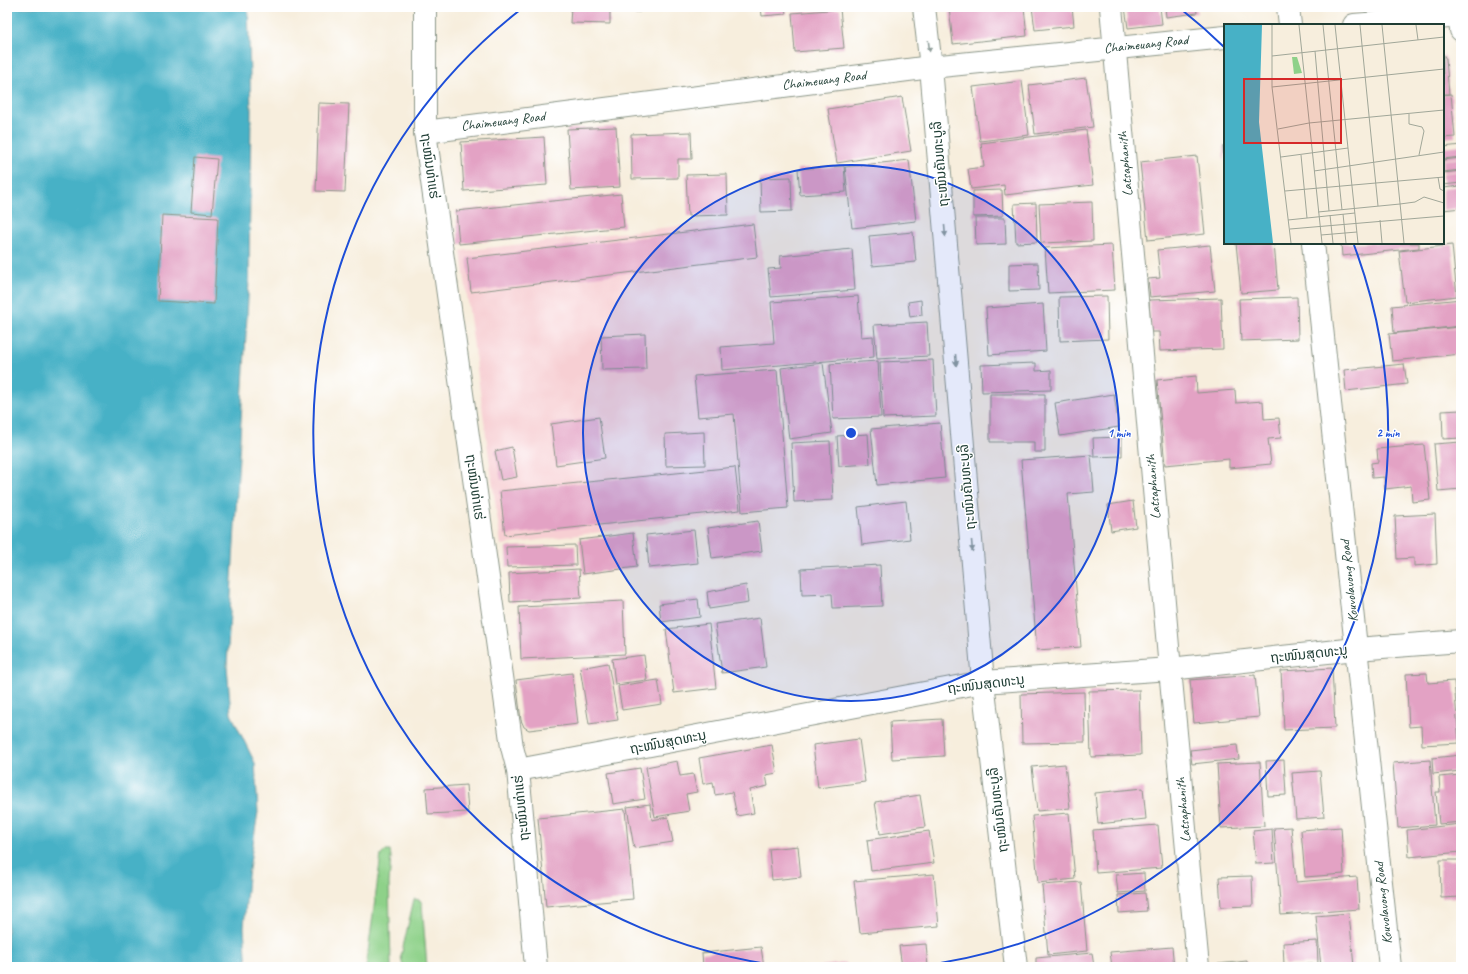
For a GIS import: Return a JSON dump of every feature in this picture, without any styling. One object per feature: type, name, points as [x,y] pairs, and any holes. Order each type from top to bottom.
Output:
[{"type":"street","name":"ຖະໜົນທ່າແຮ່","points":[[425,7],[425,132],[511,739],[518,770],[536,967]]},
{"type":"street","name":"ຖະໜົນຄັນທະບູລີ","points":[[924,7],[931,66],[983,682],[1016,967]]},
{"type":"street","name":"Latsaphanith","points":[[1111,7],[1198,967]]},
{"type":"street","points":[[1288,7],[1290,24]]},
{"type":"street","points":[[1367,24],[1460,17]]},
{"type":"street","name":"Chaimeuang Road","points":[[425,132],[931,66],[1224,37]]},
{"type":"street","name":"Kouvolavong Road","points":[[1313,244],[1390,967]]},
{"type":"street","name":"ຖະໜົນສຸດທະນູ","points":[[518,770],[983,682],[1170,669],[1461,641]]},
{"type":"shaded area","points":[[758,217],[775,370],[785,508],[501,545],[461,251]]},
{"type":"green space","points":[[385,851],[390,851],[391,857],[389,883],[391,967],[366,967],[381,855]]},
{"type":"green space","points":[[414,899],[420,900],[422,904],[427,967],[403,967],[401,956]]},
{"type":"water","points":[[7,7],[248,7],[251,110],[249,281],[227,666],[231,714],[255,763],[258,812],[248,876],[244,928],[247,967],[7,967]]},
{"type":"building","points":[[571,7],[640,7],[640,12],[610,11],[610,24],[570,23]]},
{"type":"building","points":[[761,7],[785,7],[786,14],[762,16]]},
{"type":"building","points":[[949,7],[1024,7],[1027,36],[953,44]]},
{"type":"building","points":[[1032,7],[1072,7],[1074,26],[1035,30]]},
{"type":"building","points":[[1125,7],[1160,7],[1162,24],[1128,28]]},
{"type":"building","points":[[1165,7],[1196,7],[1197,13],[1166,17]]},
{"type":"building","points":[[840,9],[844,48],[795,52],[792,13]]},
{"type":"building","points":[[1444,56],[1446,59],[1449,94],[1444,94]]},
{"type":"building","points":[[1086,78],[1093,127],[1035,134],[1029,85]]},
{"type":"building","points":[[1022,81],[1029,135],[980,141],[973,87]]},
{"type":"building","points":[[1451,94],[1455,137],[1444,138],[1444,95]]},
{"type":"building","points":[[902,97],[911,151],[837,163],[828,109]]},
{"type":"building","points":[[319,103],[349,104],[345,192],[316,191]]},
{"type":"building","points":[[616,127],[620,187],[571,190],[567,129]]},
{"type":"building","points":[[1086,130],[1093,185],[1005,195],[1004,185],[971,189],[968,169],[984,167],[981,143]]},
{"type":"building","points":[[691,132],[692,159],[678,159],[678,178],[632,179],[631,134]]},
{"type":"building","points":[[544,137],[547,185],[464,191],[461,142]]},
{"type":"building","points":[[1461,145],[1461,157],[1444,159],[1444,147]]},
{"type":"building","points":[[1197,156],[1205,234],[1148,240],[1140,162]]},
{"type":"building","points":[[195,157],[217,159],[212,214],[191,212]]},
{"type":"building","points":[[1461,158],[1461,170],[1444,172],[1444,160]]},
{"type":"building","points":[[909,160],[916,221],[852,228],[845,167]]},
{"type":"building","points":[[844,166],[846,192],[800,195],[798,169]]},
{"type":"building","points":[[1461,171],[1461,183],[1444,185],[1444,173]]},
{"type":"building","points":[[727,174],[728,215],[688,216],[686,175]]},
{"type":"building","points":[[791,177],[792,211],[761,212],[760,178]]},
{"type":"building","points":[[1461,186],[1461,208],[1444,210],[1444,188]]},
{"type":"building","points":[[1002,190],[1003,216],[973,217],[973,191]]},
{"type":"building","points":[[621,194],[624,227],[459,244],[456,211]]},
{"type":"building","points":[[1092,202],[1093,241],[1041,243],[1039,204]]},
{"type":"building","points":[[1036,203],[1037,242],[1016,243],[1014,204]]},
{"type":"building","points":[[162,215],[218,218],[214,304],[158,301]]},
{"type":"building","points":[[975,218],[1005,218],[1006,244],[976,245]]},
{"type":"building","points":[[753,224],[757,257],[471,292],[467,258]]},
{"type":"building","points":[[913,232],[916,262],[872,266],[869,236]]},
{"type":"building","points":[[1236,244],[1274,244],[1278,290],[1241,293]]},
{"type":"building","points":[[1341,244],[1419,244],[1419,248],[1342,256]]},
{"type":"building","points":[[1112,245],[1115,290],[1048,293],[1045,248]]},
{"type":"building","points":[[1210,245],[1215,291],[1150,297],[1148,279],[1160,278],[1157,250]]},
{"type":"building","points":[[1452,245],[1457,296],[1405,302],[1399,251]]},
{"type":"building","points":[[852,249],[855,290],[771,297],[768,269],[781,268],[780,256]]},
{"type":"building","points":[[1038,263],[1039,290],[1009,291],[1009,264]]},
{"type":"building","points":[[858,296],[861,337],[873,336],[874,357],[722,370],[721,347],[774,343],[771,302]]},
{"type":"building","points":[[1107,296],[1108,339],[1060,341],[1059,297]]},
{"type":"building","points":[[1297,297],[1298,339],[1241,341],[1239,299]]},
{"type":"building","points":[[1221,298],[1223,349],[1160,351],[1159,332],[1151,332],[1149,300]]},
{"type":"building","points":[[1461,299],[1461,326],[1394,333],[1392,306]]},
{"type":"building","points":[[921,300],[922,315],[910,317],[908,302]]},
{"type":"building","points":[[1043,304],[1046,351],[989,355],[986,308]]},
{"type":"building","points":[[927,322],[929,356],[877,359],[874,325]]},
{"type":"building","points":[[1459,327],[1461,354],[1392,361],[1389,334]]},
{"type":"building","points":[[645,334],[646,369],[602,370],[601,336]]},
{"type":"building","points":[[933,360],[936,416],[883,418],[880,362]]},
{"type":"building","points":[[878,361],[881,417],[833,419],[830,364]]},
{"type":"building","points":[[823,363],[832,433],[789,439],[781,368]]},
{"type":"building","points":[[1036,363],[1036,371],[1051,370],[1051,390],[982,392],[981,365]]},
{"type":"building","points":[[1404,364],[1407,384],[1346,391],[1344,370]]},
{"type":"building","points":[[777,370],[788,508],[742,512],[734,414],[698,417],[694,376]]},
{"type":"building","points":[[1196,376],[1197,393],[1235,390],[1236,403],[1263,401],[1264,419],[1279,418],[1281,438],[1268,439],[1271,464],[1229,468],[1229,459],[1165,465],[1157,380]]},
{"type":"building","points":[[990,394],[1045,394],[1045,452],[1034,452],[1034,442],[990,442]]},
{"type":"building","points":[[1114,394],[1119,427],[1060,436],[1055,403]]},
{"type":"building","points":[[1461,410],[1461,438],[1443,439],[1442,411]]},
{"type":"building","points":[[599,417],[605,458],[556,465],[551,424]]},
{"type":"building","points":[[940,423],[945,478],[877,485],[871,429]]},
{"type":"building","points":[[704,432],[705,465],[666,466],[665,434]]},
{"type":"building","points":[[868,434],[870,464],[839,466],[837,436]]},
{"type":"building","points":[[1122,437],[1122,456],[1094,457],[1093,438]]},
{"type":"building","points":[[830,441],[833,500],[794,502],[791,443]]},
{"type":"building","points":[[1461,442],[1461,489],[1438,491],[1434,444]]},
{"type":"building","points":[[1424,445],[1430,500],[1412,502],[1411,486],[1385,489],[1384,477],[1372,478],[1371,463],[1378,462],[1377,449]]},
{"type":"building","points":[[512,447],[517,477],[501,480],[495,451]]},
{"type":"building","points":[[1091,455],[1094,492],[1068,494],[1081,647],[1037,650],[1021,460]]},
{"type":"building","points":[[735,467],[740,510],[505,535],[500,491]]},
{"type":"building","points":[[906,501],[910,539],[862,545],[858,507]]},
{"type":"building","points":[[1133,501],[1136,527],[1111,531],[1108,505]]},
{"type":"building","points":[[1435,514],[1437,564],[1414,566],[1414,558],[1397,559],[1395,516]]},
{"type":"building","points":[[758,521],[762,551],[712,558],[708,528]]},
{"type":"building","points":[[694,530],[698,563],[649,568],[646,535]]},
{"type":"building","points":[[633,533],[637,567],[583,574],[579,540]]},
{"type":"building","points":[[575,545],[576,565],[507,567],[506,547]]},
{"type":"building","points":[[880,565],[882,606],[833,608],[832,594],[802,595],[801,569]]},
{"type":"building","points":[[579,569],[581,598],[510,602],[509,573]]},
{"type":"building","points":[[746,585],[748,603],[709,609],[707,592]]},
{"type":"building","points":[[698,599],[700,617],[661,622],[659,604]]},
{"type":"building","points":[[623,601],[625,654],[521,659],[519,607]]},
{"type":"building","points":[[760,618],[766,667],[722,673],[715,624]]},
{"type":"building","points":[[709,624],[716,688],[674,693],[666,629]]},
{"type":"building","points":[[644,655],[647,680],[615,684],[612,659]]},
{"type":"building","points":[[608,663],[618,720],[589,724],[580,668]]},
{"type":"building","points":[[1332,668],[1335,728],[1284,730],[1281,671]]},
{"type":"building","points":[[572,673],[578,724],[529,730],[524,727],[521,720],[516,680]]},
{"type":"building","points":[[1427,673],[1428,683],[1454,681],[1459,743],[1422,745],[1421,726],[1409,727],[1406,674]]},
{"type":"building","points":[[1255,675],[1259,717],[1194,723],[1190,680]]},
{"type":"building","points":[[658,680],[662,704],[622,710],[618,686]]},
{"type":"building","points":[[1139,690],[1141,755],[1091,757],[1089,691]]},
{"type":"building","points":[[1084,692],[1085,742],[1022,743],[1021,694]]},
{"type":"building","points":[[942,719],[944,756],[892,759],[890,722]]},
{"type":"building","points":[[859,739],[865,782],[818,788],[813,745]]},
{"type":"building","points":[[772,745],[777,773],[766,775],[768,786],[750,790],[754,813],[737,816],[732,792],[715,795],[713,782],[703,784],[699,758]]},
{"type":"building","points":[[1237,745],[1239,759],[1192,764],[1190,750]]},
{"type":"building","points":[[1461,755],[1461,771],[1433,774],[1432,758]]},
{"type":"building","points":[[1284,760],[1286,795],[1268,796],[1266,761]]},
{"type":"building","points":[[1430,760],[1435,825],[1398,828],[1393,763]]},
{"type":"building","points":[[677,761],[680,776],[693,774],[697,792],[686,794],[689,811],[655,817],[646,767]]},
{"type":"building","points":[[1260,762],[1264,826],[1221,828],[1217,764]]},
{"type":"building","points":[[1065,764],[1070,808],[1037,811],[1032,767]]},
{"type":"building","points":[[640,768],[645,799],[613,804],[608,773]]},
{"type":"building","points":[[1320,771],[1324,817],[1296,819],[1292,773]]},
{"type":"building","points":[[1460,775],[1461,822],[1439,824],[1436,792],[1440,792],[1439,777]]},
{"type":"building","points":[[466,785],[468,812],[428,814],[426,788]]},
{"type":"building","points":[[1143,788],[1146,819],[1098,824],[1095,793]]},
{"type":"building","points":[[920,795],[925,827],[880,834],[875,802]]},
{"type":"building","points":[[650,804],[652,820],[668,817],[673,842],[634,848],[627,807]]},
{"type":"building","points":[[625,809],[633,899],[546,907],[538,818]]},
{"type":"building","points":[[1069,813],[1075,879],[1038,883],[1032,816]]},
{"type":"building","points":[[1461,824],[1461,852],[1409,857],[1407,830]]},
{"type":"building","points":[[1158,825],[1162,868],[1096,873],[1093,830]]},
{"type":"building","points":[[1291,827],[1296,882],[1357,877],[1359,909],[1281,915],[1274,828]]},
{"type":"building","points":[[1341,827],[1344,874],[1305,877],[1301,830]]},
{"type":"building","points":[[1272,829],[1274,863],[1256,864],[1253,831]]},
{"type":"building","points":[[929,831],[934,863],[871,871],[867,840]]},
{"type":"building","points":[[798,846],[801,877],[772,880],[769,849]]},
{"type":"building","points":[[1440,860],[1460,860],[1461,897],[1441,898]]},
{"type":"building","points":[[1144,873],[1145,891],[1118,893],[1116,875]]},
{"type":"building","points":[[934,874],[939,926],[860,933],[854,881]]},
{"type":"building","points":[[1252,876],[1253,906],[1221,907],[1219,877]]},
{"type":"building","points":[[1081,882],[1087,951],[1048,955],[1042,885]]},
{"type":"building","points":[[1145,893],[1147,911],[1119,913],[1118,895]]},
{"type":"building","points":[[1349,913],[1354,967],[1321,967],[1316,916]]},
{"type":"building","points":[[1317,941],[1318,964],[1284,965],[1283,943]]},
{"type":"building","points":[[926,944],[928,967],[902,967],[899,946]]},
{"type":"building","points":[[761,947],[764,967],[703,967],[702,953]]},
{"type":"building","points":[[1172,947],[1174,967],[1112,967],[1110,952]]},
{"type":"building","points":[[1092,953],[1094,967],[1036,967],[1036,958]]},
{"type":"building","points":[[1247,961],[1247,967],[1217,967],[1217,964]]},
{"type":"building","points":[[846,963],[847,967],[822,967],[822,966]]}]
